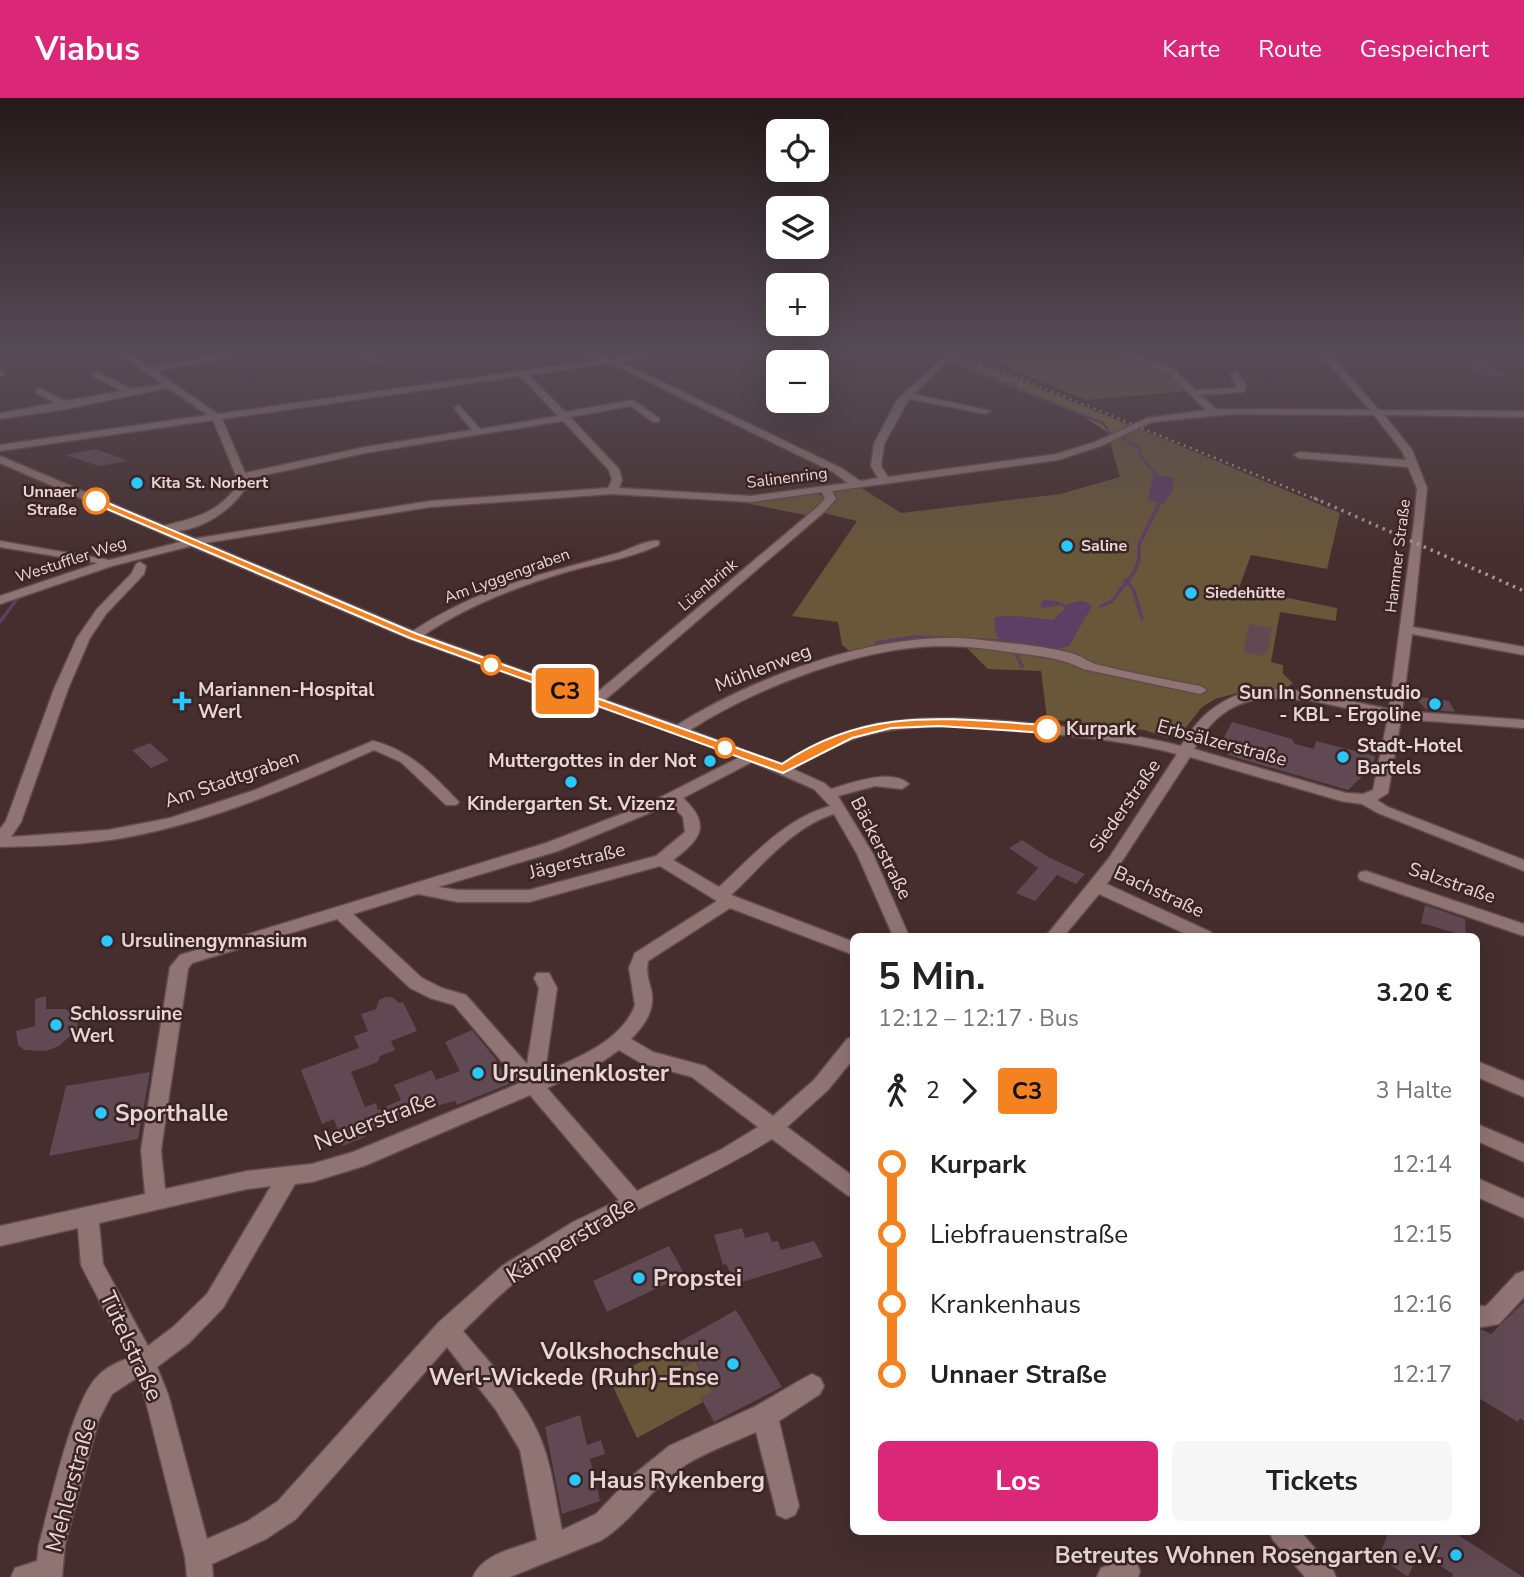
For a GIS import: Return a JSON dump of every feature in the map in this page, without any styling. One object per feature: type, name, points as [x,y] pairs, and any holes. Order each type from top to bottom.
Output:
[{"type":"street","points":[[0,448],[188,421]]},
{"type":"street","points":[[162,529],[190,526],[208,519],[241,489],[244,483],[242,477],[218,421]]},
{"type":"street","points":[[469,421],[478,432]]},
{"type":"street","points":[[242,477],[365,450],[538,421]]},
{"type":"street","points":[[570,421],[614,469],[617,480],[612,491]]},
{"type":"street","points":[[736,421],[826,465],[859,485]]},
{"type":"street","points":[[885,481],[876,466],[879,444],[890,421]]},
{"type":"street","name":"Salinenring","points":[[192,542],[430,504],[612,491],[751,499],[828,495],[859,485],[1071,455],[1146,421]]},
{"type":"street","name":"Hammer Straße","points":[[1364,799],[1380,793],[1383,786],[1423,499],[1419,475],[1414,464],[1407,450],[1384,421]]},
{"type":"street","points":[[1299,455],[1414,464]]},
{"type":"street","points":[[0,460],[414,636],[595,701]]},
{"type":"street","name":"Lüenbrink","points":[[595,701],[828,495]]},
{"type":"street","points":[[208,519],[210,531],[227,535]]},
{"type":"street","points":[[222,554],[232,539],[248,532]]},
{"type":"street","name":"Westuffler Weg","points":[[0,600],[107,564],[192,542]]},
{"type":"street","name":"Am Lyggengraben","points":[[414,636],[439,617],[490,596],[562,570],[639,551],[655,543]]},
{"type":"street","points":[[0,544],[100,560],[107,564]]},
{"type":"street","points":[[0,841],[13,822],[63,684],[88,633],[98,616],[138,574],[140,566]]},
{"type":"street","points":[[1406,629],[1524,651]]},
{"type":"street","name":"Mühlenweg","points":[[678,731],[704,713],[734,699],[866,651],[932,642],[986,644],[1070,657],[1088,666],[1200,690]]},
{"type":"street","name":"Siederstraße","points":[[1056,933],[1095,885],[1212,715],[1225,704],[1244,697],[1300,695],[1395,713],[1524,724]]},
{"type":"street","name":"Bäckerstraße","points":[[595,701],[783,769],[819,786],[833,801],[865,854],[900,933]]},
{"type":"street","name":"Erbsälzerstraße","points":[[783,769],[802,756],[847,736],[890,724],[990,724],[1131,740],[1187,752],[1346,798],[1364,799]]},
{"type":"street","name":"Am Stadtgraben","points":[[0,841],[55,841],[141,829],[185,818],[244,799],[373,745],[389,748],[413,765],[451,802]]},
{"type":"street","points":[[156,1202],[150,1150],[179,967],[196,954],[418,890],[563,843],[673,797],[751,757]]},
{"type":"street","points":[[724,899],[775,844],[833,801],[875,781],[902,784]]},
{"type":"street","points":[[673,797],[693,817],[695,828],[689,840],[662,860],[724,899],[850,947]]},
{"type":"street","points":[[1364,799],[1383,810],[1524,866]]},
{"type":"street","name":"Jägerstraße","points":[[418,890],[458,896],[529,896],[662,860]]},
{"type":"street","name":"Salzstraße","points":[[1366,876],[1524,930]]},
{"type":"street","name":"Bachstraße","points":[[1095,885],[1172,930]]},
{"type":"street","name":"Neuerstraße","points":[[0,1236],[247,1180],[288,1177],[357,1160],[596,1058],[618,1040],[641,1013],[644,1005],[637,967],[641,957],[724,899]]},
{"type":"street","points":[[341,912],[416,983],[436,993],[460,1000],[633,1201]]},
{"type":"street","points":[[533,1087],[548,988],[543,978]]},
{"type":"street","points":[[618,1040],[648,1058],[698,1071],[850,1186]]},
{"type":"street","name":"Kämperstraße","points":[[199,1567],[287,1510],[447,1330],[510,1273],[633,1201],[729,1155],[773,1128],[821,1085],[850,1049]]},
{"type":"street","points":[[1480,1070],[1524,1089]]},
{"type":"street","points":[[1480,1133],[1524,1153]]},
{"type":"street","name":"Mehlerstraße","points":[[41,1576],[88,1415],[104,1386],[124,1371],[144,1363],[181,1335],[215,1301],[288,1177]]},
{"type":"street","points":[[1480,1188],[1524,1209]]},
{"type":"street","name":"Tütelstraße","points":[[88,1217],[92,1265],[144,1363],[164,1419],[199,1567]]},
{"type":"street","points":[[1480,1317],[1491,1316],[1524,1281]]},
{"type":"street","points":[[447,1330],[509,1407],[533,1448],[552,1547]]},
{"type":"street","points":[[486,1577],[501,1567],[582,1536],[605,1523],[641,1485],[678,1455],[765,1415],[812,1387]]},
{"type":"street","points":[[765,1415],[786,1506]]},
{"type":"street","points":[[1286,1535],[1324,1577]]},
{"type":"shaded area","points":[[1090,421],[1119,421],[1129,425],[1110,434]]},
{"type":"shaded area","name":"Kurpark","points":[[1138,428],[1340,513],[1327,569],[1251,555],[1239,588],[1337,608],[1336,621],[1280,612],[1271,662],[1283,665],[1283,674],[1293,683],[1288,687],[1249,690],[1215,699],[1202,707],[1181,734],[1168,738],[1144,730],[1047,719],[1041,671],[988,669],[964,645],[893,648],[859,659],[842,645],[838,622],[792,616],[857,521],[824,513],[837,499],[834,491],[860,487],[901,513],[1060,494],[1120,477],[1110,442]]},
{"type":"shaded area","points":[[1153,474],[1174,478],[1172,491],[1164,504],[1148,500]]},
{"type":"shaded area","points":[[817,493],[827,499],[809,516],[736,501]]},
{"type":"shaded area","points":[[1044,600],[1066,605],[1083,601],[1092,606],[1069,646],[1055,650],[1002,642],[996,635],[994,618],[1014,616],[1053,620],[1065,609],[1061,605],[1043,608],[1040,605]]},
{"type":"shaded area","points":[[672,1346],[684,1367],[695,1361],[712,1392],[701,1398],[703,1402],[637,1438],[609,1378]]},
{"type":"building","points":[[95,449],[128,461],[99,466],[65,455]]},
{"type":"building","points":[[1249,624],[1272,628],[1267,654],[1263,653],[1263,656],[1243,652]]},
{"type":"building","name":"Sun In Sonnenstudio - KBL - Ergoline","points":[[1413,696],[1449,701],[1455,712],[1426,709]]},
{"type":"building","points":[[1232,722],[1292,739],[1295,744],[1314,749],[1316,741],[1375,756],[1372,775],[1366,773],[1348,790],[1227,755],[1232,744],[1222,741]]},
{"type":"building","points":[[150,743],[169,760],[151,768],[132,750]]},
{"type":"building","points":[[1022,840],[1048,857],[1085,874],[1076,884],[1057,875],[1035,901],[1016,893],[1038,868],[1009,848]]},
{"type":"building","points":[[1425,905],[1465,919],[1466,933],[1456,933],[1421,923]]},
{"type":"building","name":"Schlossruine Werl","points":[[46,996],[46,1009],[65,1009],[78,1016],[77,1030],[59,1046],[46,1051],[24,1050],[18,1045],[16,1031],[35,1026],[35,999]]},
{"type":"building","name":"Ursulinenkloster","points":[[386,997],[403,1002],[417,1031],[391,1041],[395,1050],[380,1056],[378,1062],[351,1072],[365,1107],[376,1103],[378,1110],[401,1100],[394,1085],[432,1070],[436,1080],[460,1071],[445,1042],[472,1030],[495,1058],[509,1084],[457,1105],[455,1101],[425,1109],[364,1134],[365,1137],[343,1146],[334,1119],[322,1124],[301,1070],[359,1048],[354,1036],[368,1031],[361,1014],[376,1009],[379,1000]]},
{"type":"building","name":"Sporthalle","points":[[150,1072],[138,1139],[49,1156],[66,1086]]},
{"type":"building","points":[[742,1228],[745,1238],[768,1232],[772,1242],[778,1241],[781,1250],[814,1241],[823,1257],[736,1284],[726,1264],[723,1265],[714,1235]]},
{"type":"building","name":"Propstei","points":[[669,1246],[685,1275],[607,1312],[593,1281]]},
{"type":"building","points":[[1524,1302],[1524,1421],[1520,1418],[1518,1422],[1480,1399],[1480,1330],[1491,1334]]},
{"type":"building","name":"Volkshochschule Werl-Wickede (Ruhr)-Ense","points":[[736,1310],[782,1387],[714,1422],[701,1398],[712,1392],[695,1361],[684,1367],[672,1346]]},
{"type":"building","name":"Haus Rykenberg","points":[[580,1415],[587,1445],[601,1440],[605,1454],[590,1459],[600,1501],[562,1514],[545,1427]]},
{"type":"building","name":"Betreutes Wohnen Rosengarten e.V.","points":[[1387,1535],[1458,1535],[1523,1577],[1452,1577],[1453,1574],[1419,1552],[1408,1577],[1379,1557]]},
{"type":"waterway","points":[[1098,421],[1103,423],[1110,433]]},
{"type":"waterway","points":[[1121,437],[1140,448],[1139,454],[1159,478]]},
{"type":"waterway","points":[[1127,582],[1135,571],[1139,559],[1139,544],[1161,500]]},
{"type":"waterway","points":[[1101,606],[1111,602],[1127,582]]},
{"type":"waterway","points":[[1127,582],[1133,589],[1142,618]]},
{"type":"waterway","points":[[0,622],[17,599]]},
{"type":"waterway","points":[[876,643],[916,637],[1001,641]]},
{"type":"waterway","points":[[1015,652],[1022,666]]},
{"type":"railway","points":[[1124,421],[1318,500]]},
{"type":"railway","points":[[1314,498],[1524,591]]},
{"type":"bus line","name":"C3","points":[[96,501],[414,636],[783,769],[802,756],[847,736],[890,724],[939,722],[1047,729]]},
{"type":"place","name":"Kita St. Norbert","points":[[137,483]]},
{"type":"place","name":"Unnaer Straße","points":[[96,501]]},
{"type":"place","name":"Saline","points":[[1067,546]]},
{"type":"place","name":"Siedehütte","points":[[1191,593]]},
{"type":"place","name":"Mariannen-Hospital Werl","points":[[182,701]]},
{"type":"place","name":"Sun In Sonnenstudio - KBL - Ergoline","points":[[1435,704]]},
{"type":"place","name":"Kurpark","points":[[1047,729]]},
{"type":"place","name":"Stadt-Hotel Bartels","points":[[1343,757]]},
{"type":"place","name":"Muttergottes in der Not","points":[[710,761]]},
{"type":"place","name":"Kindergarten St. Vizenz","points":[[571,782]]},
{"type":"place","name":"Ursulinengymnasium","points":[[107,941]]},
{"type":"place","name":"Schlossruine Werl","points":[[56,1025]]},
{"type":"place","name":"Ursulinenkloster","points":[[478,1073]]},
{"type":"place","name":"Sporthalle","points":[[101,1113]]},
{"type":"place","name":"Propstei","points":[[639,1278]]},
{"type":"place","name":"Volkshochschule Werl-Wickede (Ruhr)-Ense","points":[[733,1364]]},
{"type":"place","name":"Haus Rykenberg","points":[[575,1480]]},
{"type":"place","name":"Betreutes Wohnen Rosengarten e.V.","points":[[1456,1555]]}]
